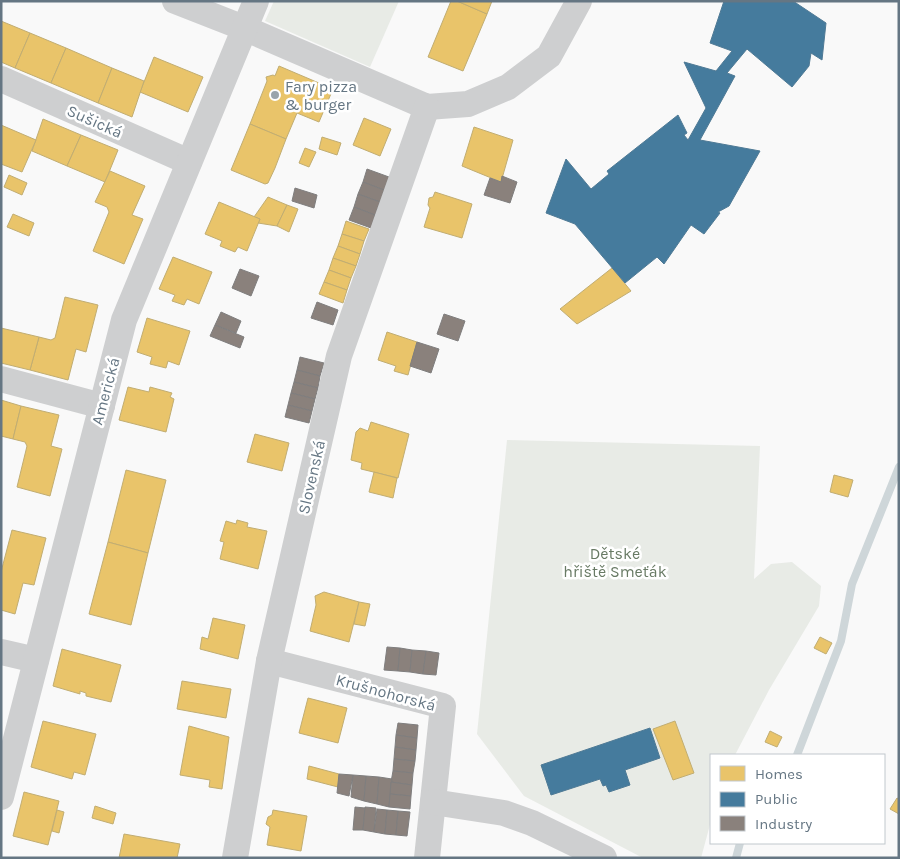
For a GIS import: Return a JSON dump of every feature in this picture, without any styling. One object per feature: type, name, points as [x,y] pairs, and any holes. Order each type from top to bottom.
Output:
[{"type":"street","points":[[174,1],[244,28],[427,107],[468,104],[508,87],[549,56],[579,1]]},
{"type":"street","name":"Americká","points":[[1,797],[124,320],[256,1]]},
{"type":"street","name":"Sušická","points":[[1,79],[189,162]]},
{"type":"street","name":"Slovenská","points":[[235,858],[269,661],[339,356],[427,107]]},
{"type":"street","points":[[1,379],[102,406]]},
{"type":"street","points":[[1,652],[36,660]]},
{"type":"street","name":"Krušnohorská","points":[[269,661],[443,706],[427,858]]},
{"type":"street","points":[[434,802],[504,813],[532,823],[604,858]]},
{"type":"green space","points":[[274,1],[399,1],[370,67],[265,21]]},
{"type":"green space","name":"Dětské hřiště Smeťák","points":[[507,440],[760,446],[754,579],[771,564],[792,562],[821,586],[819,606],[769,690],[736,754],[710,754],[710,825],[701,858],[643,858],[524,796],[477,734]]},
{"type":"building: Homes","points":[[451,1],[457,1],[487,14],[463,71],[428,57]]},
{"type":"building: Homes","points":[[457,1],[492,1],[487,14]]},
{"type":"building: Homes","points":[[1,21],[30,33],[15,68],[1,62]]},
{"type":"building: Homes","points":[[30,33],[66,48],[51,83],[15,68]]},
{"type":"building: Homes","points":[[66,48],[112,68],[98,103],[51,83]]},
{"type":"building: Homes","points":[[154,57],[203,77],[188,112],[140,92]]},
{"type":"building: Homes","points":[[279,66],[333,89],[319,122],[297,113],[286,139],[250,124],[267,81],[266,77],[275,76]]},
{"type":"building: Homes","points":[[112,68],[144,81],[132,117],[98,103]]},
{"type":"building: Homes","points":[[364,118],[391,129],[380,156],[353,145]]},
{"type":"building: Homes","points":[[43,119],[81,135],[67,166],[32,151]]},
{"type":"building: Homes","points":[[250,124],[286,139],[268,183],[265,184],[231,170]]},
{"type":"building: Homes","points":[[1,125],[36,140],[22,172],[1,164]]},
{"type":"building: Homes","points":[[474,127],[513,140],[501,182],[462,166]]},
{"type":"building: Homes","points":[[81,135],[118,150],[105,182],[67,166]]},
{"type":"building: Homes","points":[[322,137],[341,143],[337,155],[319,149]]},
{"type":"building: Homes","points":[[305,148],[316,152],[309,167],[299,163]]},
{"type":"building: Homes","points":[[110,171],[145,186],[132,215],[143,219],[124,264],[93,251],[109,212],[107,207],[95,202]]},
{"type":"building: Homes","points":[[9,175],[27,183],[22,195],[4,187]]},
{"type":"building: Homes","points":[[435,192],[472,204],[462,238],[424,227],[430,208],[428,205],[429,198],[433,197]]},
{"type":"building: Homes","points":[[268,197],[287,205],[277,226],[258,223],[260,219],[254,217]]},
{"type":"building: Homes","points":[[219,202],[260,219],[247,251],[238,247],[235,252],[220,246],[222,241],[205,234]]},
{"type":"building: Homes","points":[[287,205],[298,209],[289,232],[277,226]]},
{"type":"building: Homes","points":[[13,214],[34,223],[29,236],[7,227]]},
{"type":"building: Homes","points":[[346,221],[369,229],[364,241],[342,234]]},
{"type":"building: Homes","points":[[342,234],[364,241],[360,254],[338,246]]},
{"type":"building: Homes","points":[[338,246],[360,254],[356,266],[333,258]]},
{"type":"building: Homes","points":[[173,257],[212,272],[199,304],[187,299],[184,305],[172,301],[175,295],[159,289]]},
{"type":"building: Homes","points":[[333,258],[356,266],[351,278],[329,270]]},
{"type":"building: Homes","points":[[612,268],[631,291],[577,324],[560,309]]},
{"type":"building: Homes","points":[[329,270],[351,278],[347,290],[324,282]]},
{"type":"building: Homes","points":[[324,282],[347,290],[343,303],[319,294]]},
{"type":"building: Homes","points":[[65,297],[98,305],[86,352],[76,349],[68,380],[30,370],[39,337],[51,340],[55,338]]},
{"type":"building: Homes","points":[[147,318],[190,331],[179,365],[168,361],[166,368],[150,364],[152,357],[137,352]]},
{"type":"building: Homes","points":[[1,328],[39,337],[30,370],[1,363]]},
{"type":"building: Homes","points":[[387,332],[417,342],[408,375],[394,371],[396,366],[378,360]]},
{"type":"building: Homes","points":[[128,387],[149,392],[150,387],[172,393],[170,397],[174,399],[166,432],[119,420]]},
{"type":"building: Homes","points":[[1,400],[21,406],[13,439],[1,436]]},
{"type":"building: Homes","points":[[21,406],[59,415],[51,446],[62,449],[50,496],[17,487],[27,446],[25,442],[13,439]]},
{"type":"building: Homes","points":[[371,422],[409,434],[398,478],[361,469],[362,463],[351,460],[356,432],[360,428],[368,431]]},
{"type":"building: Homes","points":[[255,434],[289,443],[282,471],[247,462]]},
{"type":"building: Homes","points":[[126,470],[166,480],[148,553],[108,542]]},
{"type":"building: Homes","points":[[374,472],[397,478],[393,498],[369,492]]},
{"type":"building: Homes","points":[[834,475],[853,480],[848,497],[830,492]]},
{"type":"building: Homes","points":[[237,520],[248,523],[247,527],[267,531],[258,569],[220,559],[224,542],[220,541],[226,521],[236,524]]},
{"type":"building: Homes","points":[[12,530],[46,538],[34,585],[23,583],[15,614],[1,610],[1,572]]},
{"type":"building: Homes","points":[[108,542],[148,553],[131,625],[89,614]]},
{"type":"building: Homes","points":[[324,592],[359,602],[349,642],[310,631],[316,605],[315,596]]},
{"type":"building: Homes","points":[[359,602],[370,604],[365,626],[354,624]]},
{"type":"building: Homes","points":[[213,618],[245,625],[238,659],[200,649],[202,637],[208,639]]},
{"type":"building: Homes","points":[[820,637],[832,643],[826,654],[814,648]]},
{"type":"building: Homes","points":[[62,649],[121,665],[111,702],[86,696],[86,693],[80,691],[80,694],[53,686]]},
{"type":"building: Homes","points":[[182,681],[231,689],[226,718],[177,709]]},
{"type":"building: Homes","points":[[308,698],[347,708],[338,743],[299,733]]},
{"type":"building: Homes","points":[[43,721],[96,734],[85,775],[74,772],[72,779],[31,767]]},
{"type":"building: Homes","points":[[675,721],[694,773],[673,780],[653,729]]},
{"type":"building: Homes","points":[[189,726],[229,737],[222,789],[209,787],[210,780],[180,775]]},
{"type":"building: Homes","points":[[770,731],[782,737],[777,747],[765,742]]},
{"type":"building: Homes","points":[[309,766],[339,774],[338,787],[307,779]]},
{"type":"building: Homes","points":[[24,792],[59,801],[48,845],[13,836]]},
{"type":"building: Homes","points":[[897,798],[899,799],[899,814],[890,809]]},
{"type":"building: Homes","points":[[95,806],[116,813],[113,824],[92,818]]},
{"type":"building: Homes","points":[[57,810],[64,812],[59,833],[52,831]]},
{"type":"building: Homes","points":[[273,810],[307,816],[301,851],[267,845],[270,827],[266,824]]},
{"type":"building: Homes","points":[[124,834],[180,844],[177,858],[119,858]]},
{"type":"building: Public","points":[[724,1],[793,1],[826,23],[822,60],[811,53],[809,66],[792,87],[747,49],[727,73],[735,76],[700,140],[760,151],[729,206],[718,212],[720,213],[704,234],[691,225],[664,264],[657,257],[625,283],[575,224],[546,213],[566,159],[591,189],[609,174],[607,171],[678,115],[687,133],[684,135],[688,140],[706,108],[684,62],[716,71],[732,51],[710,43]]},
{"type":"building: Public","points":[[650,728],[660,758],[625,770],[630,785],[609,792],[606,785],[603,786],[600,779],[551,795],[541,765]]},
{"type":"building: Industry","points":[[367,169],[389,177],[384,190],[363,182]]},
{"type":"building: Industry","points":[[502,176],[517,182],[510,203],[484,195],[490,178],[501,182]]},
{"type":"building: Industry","points":[[363,182],[384,190],[380,202],[358,194]]},
{"type":"building: Industry","points":[[295,188],[317,195],[314,208],[292,201]]},
{"type":"building: Industry","points":[[358,194],[380,202],[375,215],[354,207]]},
{"type":"building: Industry","points":[[354,207],[375,215],[371,228],[349,220]]},
{"type":"building: Industry","points":[[240,269],[259,276],[251,296],[232,288]]},
{"type":"building: Industry","points":[[317,302],[338,310],[333,325],[311,318]]},
{"type":"building: Industry","points":[[221,312],[241,321],[236,333],[215,325]]},
{"type":"building: Industry","points":[[444,314],[465,321],[458,341],[437,334]]},
{"type":"building: Industry","points":[[215,325],[244,337],[240,348],[210,336]]},
{"type":"building: Industry","points":[[417,342],[439,349],[431,373],[410,366]]},
{"type":"building: Industry","points":[[300,357],[324,363],[320,376],[297,370]]},
{"type":"building: Industry","points":[[297,370],[320,376],[318,388],[294,382]]},
{"type":"building: Industry","points":[[294,382],[318,388],[315,399],[291,393]]},
{"type":"building: Industry","points":[[291,393],[315,399],[312,411],[288,405]]},
{"type":"building: Industry","points":[[288,405],[312,411],[309,423],[285,417]]},
{"type":"building: Industry","points":[[387,647],[400,648],[398,671],[384,670]]},
{"type":"building: Industry","points":[[400,648],[412,650],[410,672],[398,671]]},
{"type":"building: Industry","points":[[412,650],[426,651],[423,674],[410,672]]},
{"type":"building: Industry","points":[[426,651],[439,653],[436,675],[423,674]]},
{"type":"building: Industry","points":[[398,723],[418,725],[417,738],[396,735]]},
{"type":"building: Industry","points":[[396,735],[417,738],[416,750],[395,747]]},
{"type":"building: Industry","points":[[395,747],[416,750],[415,761],[394,759]]},
{"type":"building: Industry","points":[[394,759],[415,761],[413,773],[393,771]]},
{"type":"building: Industry","points":[[393,771],[413,773],[412,785],[391,782]]},
{"type":"building: Industry","points":[[339,774],[353,775],[349,796],[337,793]]},
{"type":"building: Industry","points":[[353,775],[366,776],[364,801],[351,797]]},
{"type":"building: Industry","points":[[366,776],[379,777],[377,804],[364,801]]},
{"type":"building: Industry","points":[[379,777],[392,779],[389,807],[377,804]]},
{"type":"building: Industry","points":[[391,782],[412,785],[411,796],[390,794]]},
{"type":"building: Industry","points":[[390,794],[411,796],[410,809],[389,807]]},
{"type":"building: Industry","points":[[355,807],[365,808],[363,830],[353,830]]},
{"type":"building: Industry","points":[[365,807],[376,808],[374,832],[363,830]]},
{"type":"building: Industry","points":[[377,809],[387,810],[385,834],[374,832]]},
{"type":"building: Industry","points":[[387,810],[398,811],[396,835],[385,834]]},
{"type":"building: Industry","points":[[398,811],[410,812],[407,836],[396,835]]},
{"type":"waterway","points":[[797,754],[841,641],[852,584],[899,467]]},
{"type":"waterway","points":[[736,858],[740,844]]},
{"type":"place","name":"Fary pizza & burger","points":[[275,95]]}]
